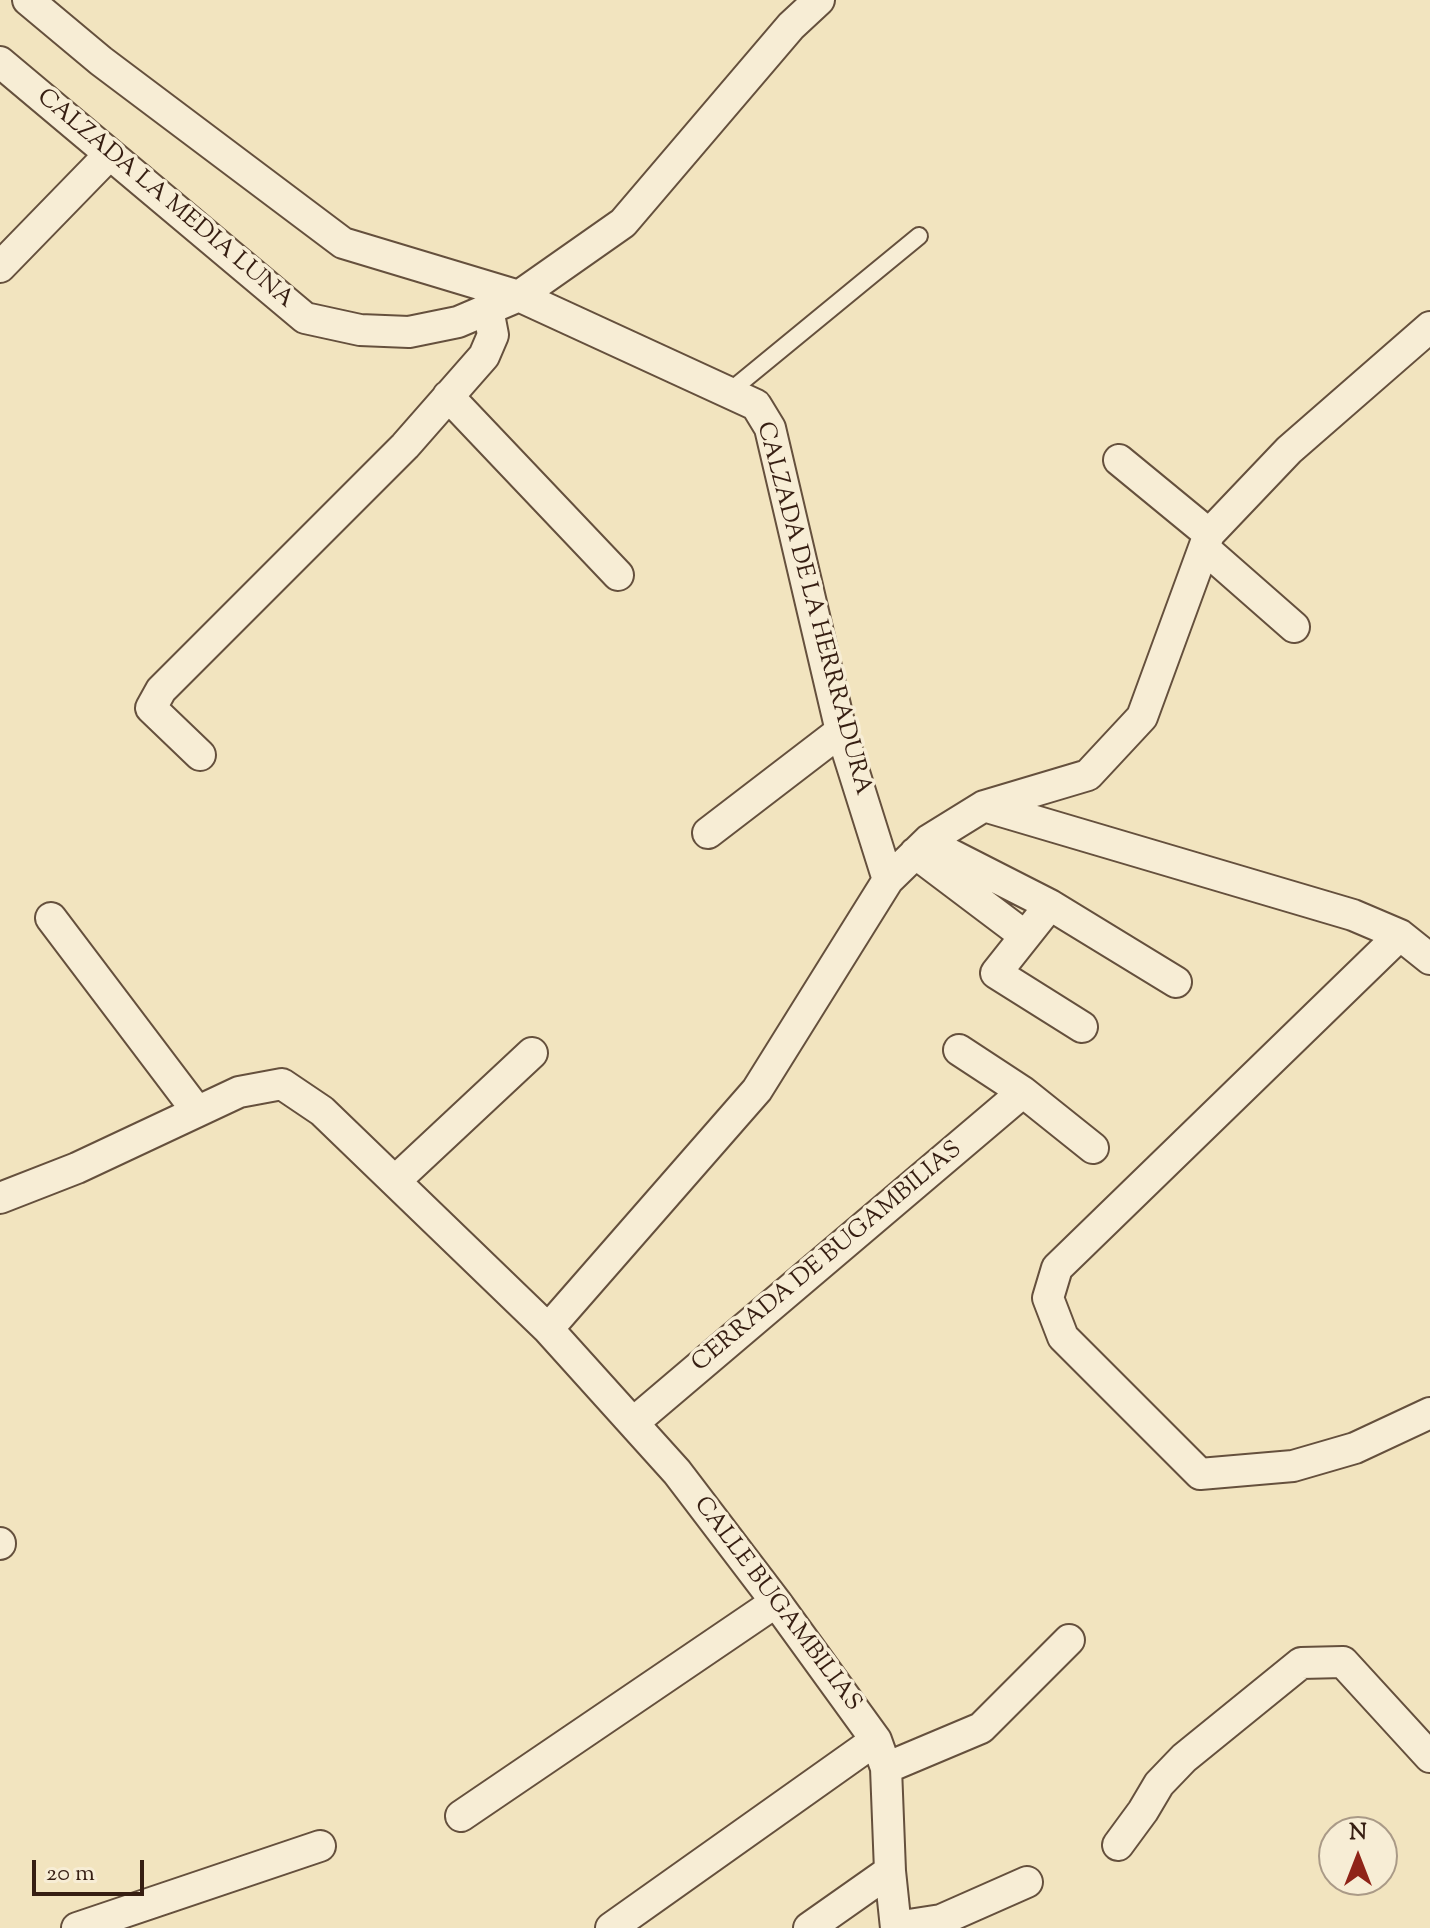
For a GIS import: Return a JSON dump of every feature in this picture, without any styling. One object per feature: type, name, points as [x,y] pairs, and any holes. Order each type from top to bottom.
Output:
[{"type":"street","points":[[28,0],[101,61],[343,243],[519,296]]},
{"type":"street","name":"CALZADA LA MEDIA LUNA","points":[[0,62],[305,318],[360,330],[409,332],[458,322],[519,296],[623,223],[791,26],[819,0]]},
{"type":"street","points":[[0,267],[109,155]]},
{"type":"street","name":"CALZADA DE LA HERRRADURA","points":[[519,296],[756,405],[770,428],[841,731],[888,880]]},
{"type":"street","points":[[200,755],[151,708],[161,690],[405,446],[484,356],[493,335],[488,309]]},
{"type":"street","points":[[548,1329],[757,1090],[888,880],[922,846],[984,806],[1088,775],[1142,717],[1206,541],[1289,450],[1430,327]]},
{"type":"street","points":[[448,396],[618,575]]},
{"type":"street","points":[[1119,460],[1294,627]]},
{"type":"street","points":[[708,833],[841,731]]},
{"type":"street","points":[[984,806],[1353,915],[1400,935],[1430,959]]},
{"type":"street","points":[[922,846],[946,852],[1050,905],[1176,982]]},
{"type":"street","points":[[922,846],[1025,936]]},
{"type":"street","points":[[1050,905],[996,973],[1082,1027]]},
{"type":"street","points":[[0,1198],[77,1168],[197,1111],[51,918]]},
{"type":"street","points":[[1400,935],[1057,1268],[1048,1298],[1063,1337],[1200,1474],[1293,1466],[1355,1448],[1430,1413]]},
{"type":"street","points":[[959,1050],[1023,1092],[1093,1148]]},
{"type":"street","points":[[395,1181],[532,1053]]},
{"type":"street","name":"CALLE BUGAMBILIAS","points":[[197,1111],[239,1092],[282,1084],[322,1111],[548,1329],[677,1472],[776,1602],[881,1754]]},
{"type":"street","name":"CERRADA DE BUGAMBILIAS","points":[[633,1423],[1023,1092]]},
{"type":"street","points":[[461,1816],[776,1602]]},
{"type":"street","points":[[611,1928],[881,1754],[981,1728],[1069,1640]]},
{"type":"street","points":[[1118,1845],[1159,1784],[1184,1758],[1301,1663],[1343,1662],[1430,1757]]},
{"type":"street","points":[[881,1754],[896,1927],[941,1920],[1027,1882]]},
{"type":"street","points":[[77,1928],[320,1846]]},
{"type":"street","points":[[809,1928],[890,1871]]},
{"type":"lane","points":[[729,392],[919,236]]}]
